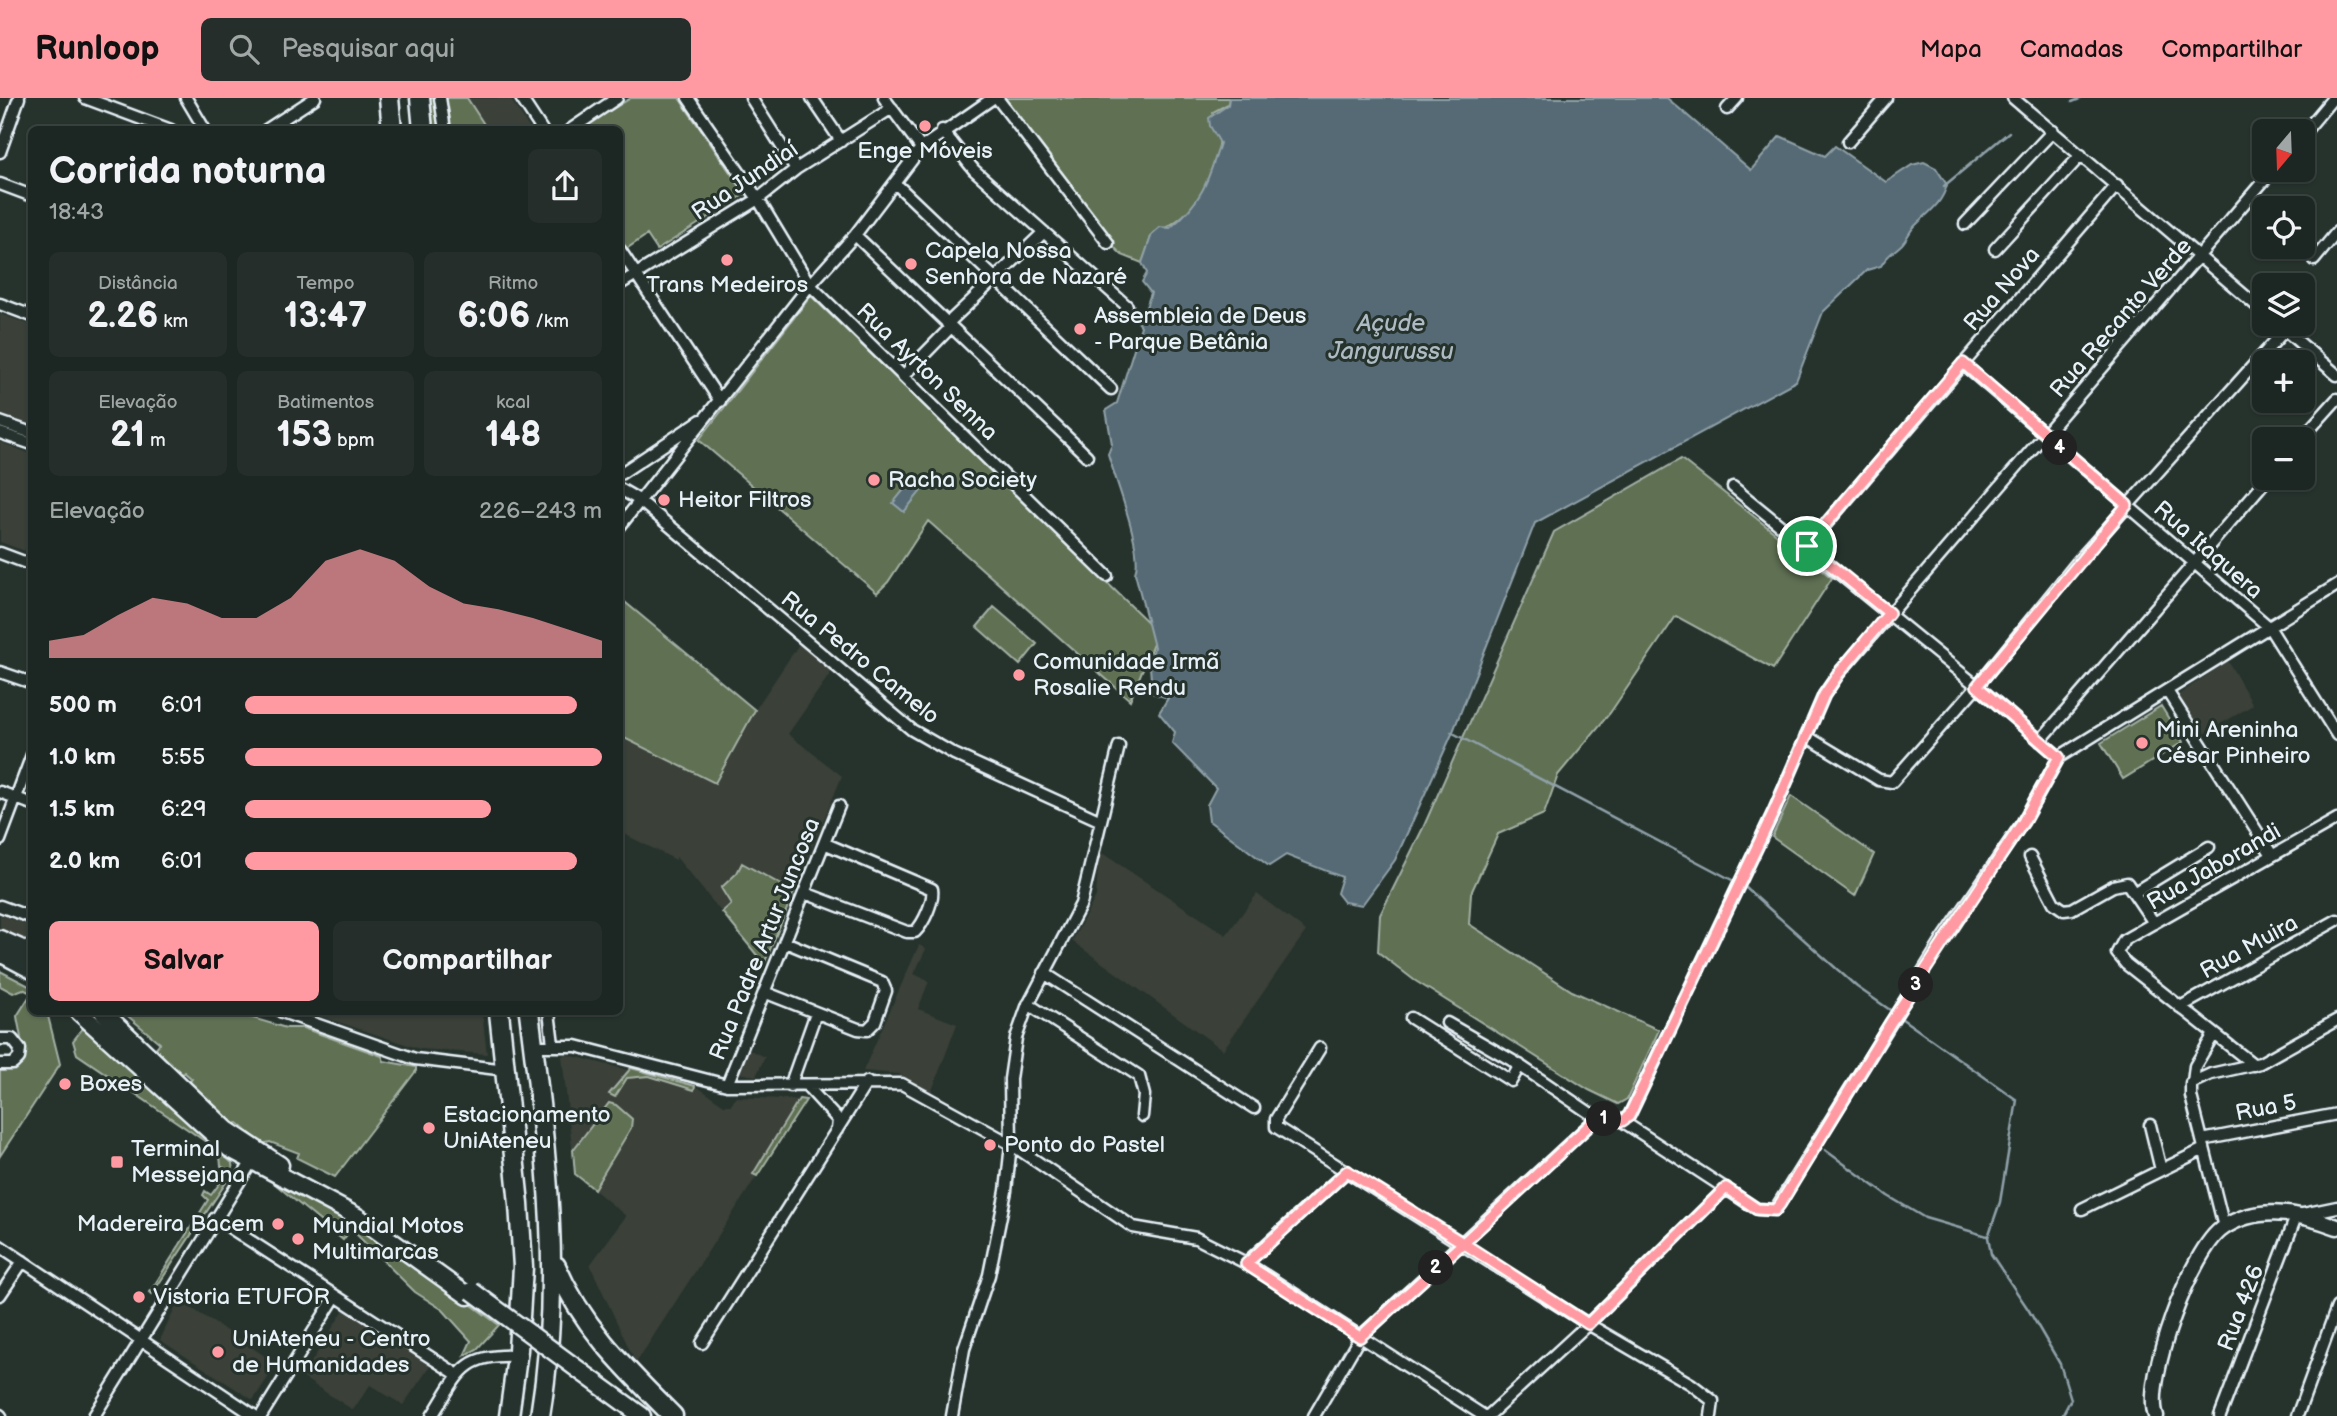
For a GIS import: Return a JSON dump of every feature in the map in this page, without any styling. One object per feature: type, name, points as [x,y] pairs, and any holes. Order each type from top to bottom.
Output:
[{"type":"highway","points":[[389,98],[392,126]]},
{"type":"highway","points":[[420,98],[423,126]]},
{"type":"highway","points":[[499,1015],[523,1267],[517,1356],[509,1416]]},
{"type":"highway","points":[[529,1015],[547,1154],[554,1259],[544,1415]]},
{"type":"highway","points":[[554,1259],[567,1294],[591,1328],[673,1416]]},
{"type":"main road","points":[[0,939],[28,951]]},
{"type":"main road","points":[[0,953],[28,968]]},
{"type":"main road","points":[[82,1015],[230,1150],[254,1157],[358,1217],[470,1293],[581,1376],[642,1416]]},
{"type":"main road","points":[[106,1015],[254,1157]]},
{"type":"main road","points":[[581,1376],[626,1416]]},
{"type":"street","points":[[0,152],[19,98]]},
{"type":"street","points":[[85,98],[160,126]]},
{"type":"street","points":[[186,98],[203,126]]},
{"type":"street","points":[[272,126],[314,98]]},
{"type":"street","points":[[440,98],[444,126]]},
{"type":"street","points":[[521,98],[539,126]]},
{"type":"street","points":[[576,126],[617,98]]},
{"type":"street","name":"Rua Ayrton Senna","points":[[688,98],[758,199],[810,285],[1107,576]]},
{"type":"street","points":[[751,98],[796,169]]},
{"type":"street","points":[[812,98],[841,141]]},
{"type":"street","points":[[884,98],[920,148]]},
{"type":"street","points":[[623,522],[810,285],[855,235],[920,148],[942,130],[995,98],[1108,243]]},
{"type":"street","points":[[1727,109],[1737,98]]},
{"type":"street","points":[[1848,142],[1886,98]]},
{"type":"street","points":[[2013,98],[2252,302]]},
{"type":"street","points":[[2315,122],[2334,102]]},
{"type":"street","name":"Rua Jundiaí","points":[[623,282],[758,199],[796,169],[892,108]]},
{"type":"street","points":[[942,130],[974,170],[1127,306]]},
{"type":"street","points":[[1965,224],[2053,131]]},
{"type":"street","points":[[1995,249],[2081,155]]},
{"type":"street","name":"Rua Recanto Verde","points":[[1622,1121],[1639,1101],[1824,695],[1839,673],[2263,182]]},
{"type":"street","points":[[895,183],[1111,389]]},
{"type":"street","points":[[0,184],[28,194]]},
{"type":"street","name":"Rua Nova","points":[[1807,546],[2116,185]]},
{"type":"street","points":[[904,375],[948,326],[1044,232]]},
{"type":"street","points":[[855,235],[1087,456]]},
{"type":"street","points":[[2314,260],[2335,237]]},
{"type":"street","points":[[623,255],[720,401]]},
{"type":"street","points":[[0,304],[28,314]]},
{"type":"street","points":[[1807,736],[1874,777],[1892,782],[1977,686],[2127,505],[2273,336]]},
{"type":"street","points":[[2292,336],[2337,375]]},
{"type":"street","name":"Rua Itaquera","points":[[1963,363],[2269,627],[2337,734]]},
{"type":"street","points":[[2312,427],[2337,398]]},
{"type":"street","points":[[623,472],[709,415]]},
{"type":"street","points":[[0,422],[28,432]]},
{"type":"street","points":[[0,433],[28,443]]},
{"type":"street","points":[[1733,487],[1889,613],[2059,757]]},
{"type":"street","points":[[2040,741],[2257,490]]},
{"type":"street","name":"Rua Pedro Camelo","points":[[623,491],[639,500],[912,730],[954,754],[1101,821]]},
{"type":"street","points":[[0,553],[28,564]]},
{"type":"street","points":[[1447,1023],[1520,1065],[1597,1118],[1622,1121],[1757,1209],[1775,1210],[1895,1015],[2023,822],[2059,757],[2337,585]]},
{"type":"street","points":[[0,672],[28,682]]},
{"type":"street","points":[[2167,691],[2272,855]]},
{"type":"street","points":[[952,1416],[964,1349],[989,1275],[1006,1191],[1011,1144],[1012,1058],[1028,1004],[1082,904],[1119,746]]},
{"type":"street","points":[[0,841],[28,766]]},
{"type":"street","points":[[0,792],[28,802]]},
{"type":"street","name":"Rua Padre Artur Juncosa","points":[[727,1085],[839,806]]},
{"type":"street","name":"Rua Jaborandi","points":[[2180,1007],[2117,953],[2118,946],[2124,940],[2337,820]]},
{"type":"street","points":[[805,893],[907,932],[918,929],[933,897],[934,891],[930,887],[826,844]]},
{"type":"street","points":[[2135,892],[2209,846]]},
{"type":"street","points":[[2030,857],[2054,903],[2064,910],[2072,909],[2122,883],[2129,884],[2154,923]]},
{"type":"street","points":[[0,906],[28,916]]},
{"type":"street","name":"Rua Muira","points":[[2180,1007],[2337,920]]},
{"type":"street","points":[[764,992],[852,1027],[867,1030],[872,1027],[885,997],[885,985],[875,978],[785,942]]},
{"type":"street","points":[[1044,973],[1254,1108]]},
{"type":"street","points":[[1028,1004],[1139,1076],[1144,1095],[1142,1116]]},
{"type":"street","points":[[2180,1007],[2254,1065]]},
{"type":"street","points":[[790,1086],[816,1013]]},
{"type":"street","points":[[290,1015],[415,1059],[506,1070]]},
{"type":"street","points":[[549,1015],[554,1044]]},
{"type":"street","points":[[1411,1018],[1511,1081],[1520,1065]]},
{"type":"street","points":[[2193,1082],[2211,1074],[2254,1065],[2337,1020]]},
{"type":"street","points":[[2214,1034],[2198,1060],[2191,1096],[2224,1227]]},
{"type":"street","points":[[0,1039],[12,1039],[20,1049],[19,1058],[13,1064],[0,1064]]},
{"type":"street","points":[[533,1046],[554,1044],[631,1059],[727,1085],[790,1086],[867,1082],[902,1084],[1011,1144],[1133,1227],[1196,1238],[1246,1264],[1486,1416],[1588,1324],[1726,1188]]},
{"type":"street","points":[[1320,1048],[1275,1124],[1280,1131],[1463,1243],[1588,1324],[1709,1396],[1714,1406],[1711,1416]]},
{"type":"street","points":[[702,1343],[867,1082]]},
{"type":"street","points":[[806,1085],[838,1120],[836,1131]]},
{"type":"street","name":"Rua 5","points":[[2082,1209],[2161,1170],[2203,1145],[2337,1114]]},
{"type":"street","points":[[1314,1416],[1360,1337],[1597,1118]]},
{"type":"street","points":[[2150,1125],[2161,1170]]},
{"type":"street","points":[[94,1416],[254,1157]]},
{"type":"street","points":[[1246,1264],[1347,1171]]},
{"type":"street","points":[[2156,1416],[2153,1384],[2165,1339],[2197,1262],[2224,1227],[2261,1215],[2300,1214],[2337,1207]]},
{"type":"street","points":[[2300,1214],[2337,1227]]},
{"type":"street","name":"Rua 426","points":[[2220,1416],[2300,1214]]},
{"type":"street","points":[[215,1218],[458,1375]]},
{"type":"street","points":[[0,1246],[254,1416]]},
{"type":"street","points":[[0,1295],[23,1261]]},
{"type":"street","points":[[261,1416],[335,1297]]},
{"type":"street","points":[[2297,1416],[2337,1307]]},
{"type":"street","points":[[432,1416],[458,1375],[472,1361],[487,1355],[517,1356]]},
{"type":"shaded area","points":[[467,98],[510,98],[528,126],[485,126]]},
{"type":"shaded area","points":[[0,314],[28,324],[28,425],[0,414]]},
{"type":"shaded area","points":[[0,442],[28,453],[28,542],[25,551],[0,542]]},
{"type":"shaded area","points":[[799,644],[832,671],[788,734],[842,776],[764,964],[676,857],[676,860],[623,834],[623,738],[714,783],[755,710]]},
{"type":"shaded area","points":[[2228,661],[2253,705],[2202,735],[2178,695]]},
{"type":"shaded area","points":[[1099,851],[1226,935],[1257,894],[1306,931],[1223,1050],[1072,941],[1096,896]]},
{"type":"shaded area","points":[[0,915],[28,925],[28,942],[0,931]]},
{"type":"shaded area","points":[[919,945],[926,949],[914,974],[929,981],[918,1009],[957,1024],[931,1093],[899,1074],[863,1071]]},
{"type":"shaded area","points":[[317,1015],[482,1015],[487,1054],[420,1049]]},
{"type":"shaded area","points":[[747,1049],[765,1057],[756,1076],[738,1073]]},
{"type":"shaded area","points":[[565,1054],[699,1088],[724,1105],[731,1105],[736,1097],[806,1100],[636,1363],[590,1265],[626,1216],[575,1174],[562,1056]]},
{"type":"shaded area","name":"UniAteneu - Centro de Humanidades","points":[[179,1300],[277,1364],[253,1400],[160,1340]]},
{"type":"shaded area","points":[[348,1310],[431,1365],[403,1405],[370,1385],[353,1410],[302,1377],[343,1311]]},
{"type":"green space","points":[[429,98],[467,98],[485,126],[433,126]]},
{"type":"green space","points":[[631,98],[679,98],[745,194],[657,250],[647,235],[626,249],[623,244],[623,126],[585,126]]},
{"type":"green space","points":[[1004,98],[1229,98],[1228,104],[1213,112],[1219,141],[1216,160],[1206,187],[1198,200],[1178,220],[1152,234],[1142,263],[1122,255],[1113,246]]},
{"type":"green space","name":"Racha Society","points":[[811,296],[1158,632],[1130,700],[928,521],[888,582],[877,593],[699,440]]},
{"type":"green space","points":[[1681,459],[1832,578],[1773,669],[1676,616],[1610,713],[1558,775],[1544,814],[1498,834],[1471,893],[1469,924],[1572,991],[1659,1030],[1627,1099],[1618,1104],[1589,1090],[1414,980],[1378,952],[1380,915],[1423,828],[1554,532]]},
{"type":"green space","points":[[623,600],[755,710],[715,783],[623,737]]},
{"type":"green space","points":[[994,607],[1037,644],[1020,665],[977,627]]},
{"type":"green space","name":"Mini Areninha César Pinheiro","points":[[2161,706],[2183,742],[2123,779],[2101,743]]},
{"type":"green space","points":[[1791,796],[1874,854],[1855,896],[1772,837]]},
{"type":"green space","points":[[742,863],[794,892],[764,964],[722,912],[731,904],[721,888],[737,873]]},
{"type":"green space","points":[[0,971],[28,985],[28,992],[23,989],[13,993],[0,986]]},
{"type":"green space","points":[[28,999],[28,1015],[48,1015],[60,1064],[0,1156],[0,1071],[17,1064],[21,1058],[22,1042],[17,1016]]},
{"type":"green space","points":[[127,1015],[243,1015],[286,1028],[303,1028],[382,1056],[384,1061],[416,1067],[416,1071],[335,1177],[297,1158],[299,1153],[270,1142],[262,1144],[238,1123],[232,1124],[189,1083],[192,1079],[184,1072],[181,1076],[154,1050],[160,1043]]},
{"type":"green space","points":[[84,1027],[232,1163],[233,1172],[152,1294],[150,1292],[208,1200],[203,1195],[205,1191],[211,1195],[229,1171],[221,1166],[220,1156],[212,1146],[77,1054],[73,1041]]},
{"type":"green space","points":[[631,1068],[695,1086],[694,1090],[649,1076],[627,1078],[615,1097],[609,1094]]},
{"type":"green space","points":[[799,1099],[806,1100],[757,1176],[753,1174]]},
{"type":"green space","points":[[609,1103],[616,1105],[632,1119],[631,1128],[594,1189],[575,1174],[573,1150]]},
{"type":"green space","points":[[275,1184],[291,1186],[370,1230],[499,1325],[477,1349],[464,1356],[471,1341],[443,1310],[415,1292],[351,1229],[343,1240]]},
{"type":"water","name":"Açude Jangurussu","points":[[1229,98],[1667,98],[1751,170],[1780,136],[1825,156],[1835,146],[1886,182],[1912,165],[1924,162],[1936,168],[1947,185],[1937,204],[1881,266],[1867,270],[1823,312],[1796,381],[1535,523],[1452,734],[1395,860],[1362,905],[1344,902],[1337,893],[1342,877],[1286,855],[1269,866],[1209,821],[1207,805],[1216,788],[1172,743],[1175,732],[1159,713],[1168,698],[1152,693],[1150,666],[1154,647],[1135,573],[1136,549],[1108,454],[1112,444],[1106,410],[1117,403],[1141,326],[1135,318],[1146,307],[1151,293],[1142,282],[1147,273],[1142,263],[1152,234],[1160,227],[1170,228],[1197,200],[1212,169],[1220,143],[1210,126],[1209,118],[1228,105]]},
{"type":"water","points":[[910,482],[921,491],[904,512],[893,503]]},
{"type":"waterway","points":[[2072,102],[2082,98]]},
{"type":"waterway","points":[[1944,186],[2009,132]]},
{"type":"waterway","points":[[1451,732],[1732,880]]},
{"type":"waterway","points":[[1746,888],[1857,987],[1893,1012]]},
{"type":"waterway","points":[[1898,1016],[2017,1100],[2000,1202],[1988,1237],[1991,1254],[2028,1309],[2060,1364],[2071,1399],[2062,1416]]},
{"type":"waterway","points":[[1825,1150],[1888,1196],[1925,1218],[1987,1236]]},
{"type":"place","name":"Enge Móveis","points":[[925,126]]},
{"type":"place","name":"Trans Medeiros","points":[[727,260]]},
{"type":"place","name":"Capela Nossa Senhora de Nazaré","points":[[911,264]]},
{"type":"place","name":"Assembleia de Deus - Parque Betânia","points":[[1080,329]]},
{"type":"place","name":"Racha Society","points":[[874,480]]},
{"type":"place","name":"Heitor Filtros","points":[[664,500]]},
{"type":"place","name":"Comunidade Irmã Rosalie Rendu","points":[[1019,675]]},
{"type":"place","name":"Mini Areninha César Pinheiro","points":[[2142,743]]},
{"type":"place","name":"Boxes","points":[[65,1084]]},
{"type":"place","name":"Estacionamento UniAteneu","points":[[429,1128]]},
{"type":"place","name":"Ponto do Pastel","points":[[990,1145]]},
{"type":"place","name":"Terminal Messejana","points":[[117,1162]]},
{"type":"place","name":"Madereira Bacem","points":[[278,1224]]},
{"type":"place","name":"Mundial Motos Multimarcas","points":[[298,1239]]},
{"type":"place","name":"Vistoria ETUFOR","points":[[139,1297]]},
{"type":"place","name":"UniAteneu - Centro de Humanidades","points":[[218,1352]]},
{"type":"route","points":[[1807,546],[1889,613],[1824,695],[1774,811],[1639,1101],[1629,1116],[1622,1121],[1597,1118],[1463,1243],[1347,1171],[1246,1264],[1360,1337],[1463,1243],[1588,1324],[1726,1188],[1757,1209],[1770,1212],[1780,1204],[1891,1022],[2023,822],[2059,757],[1977,686],[2127,505],[1963,363],[1807,546]]}]
